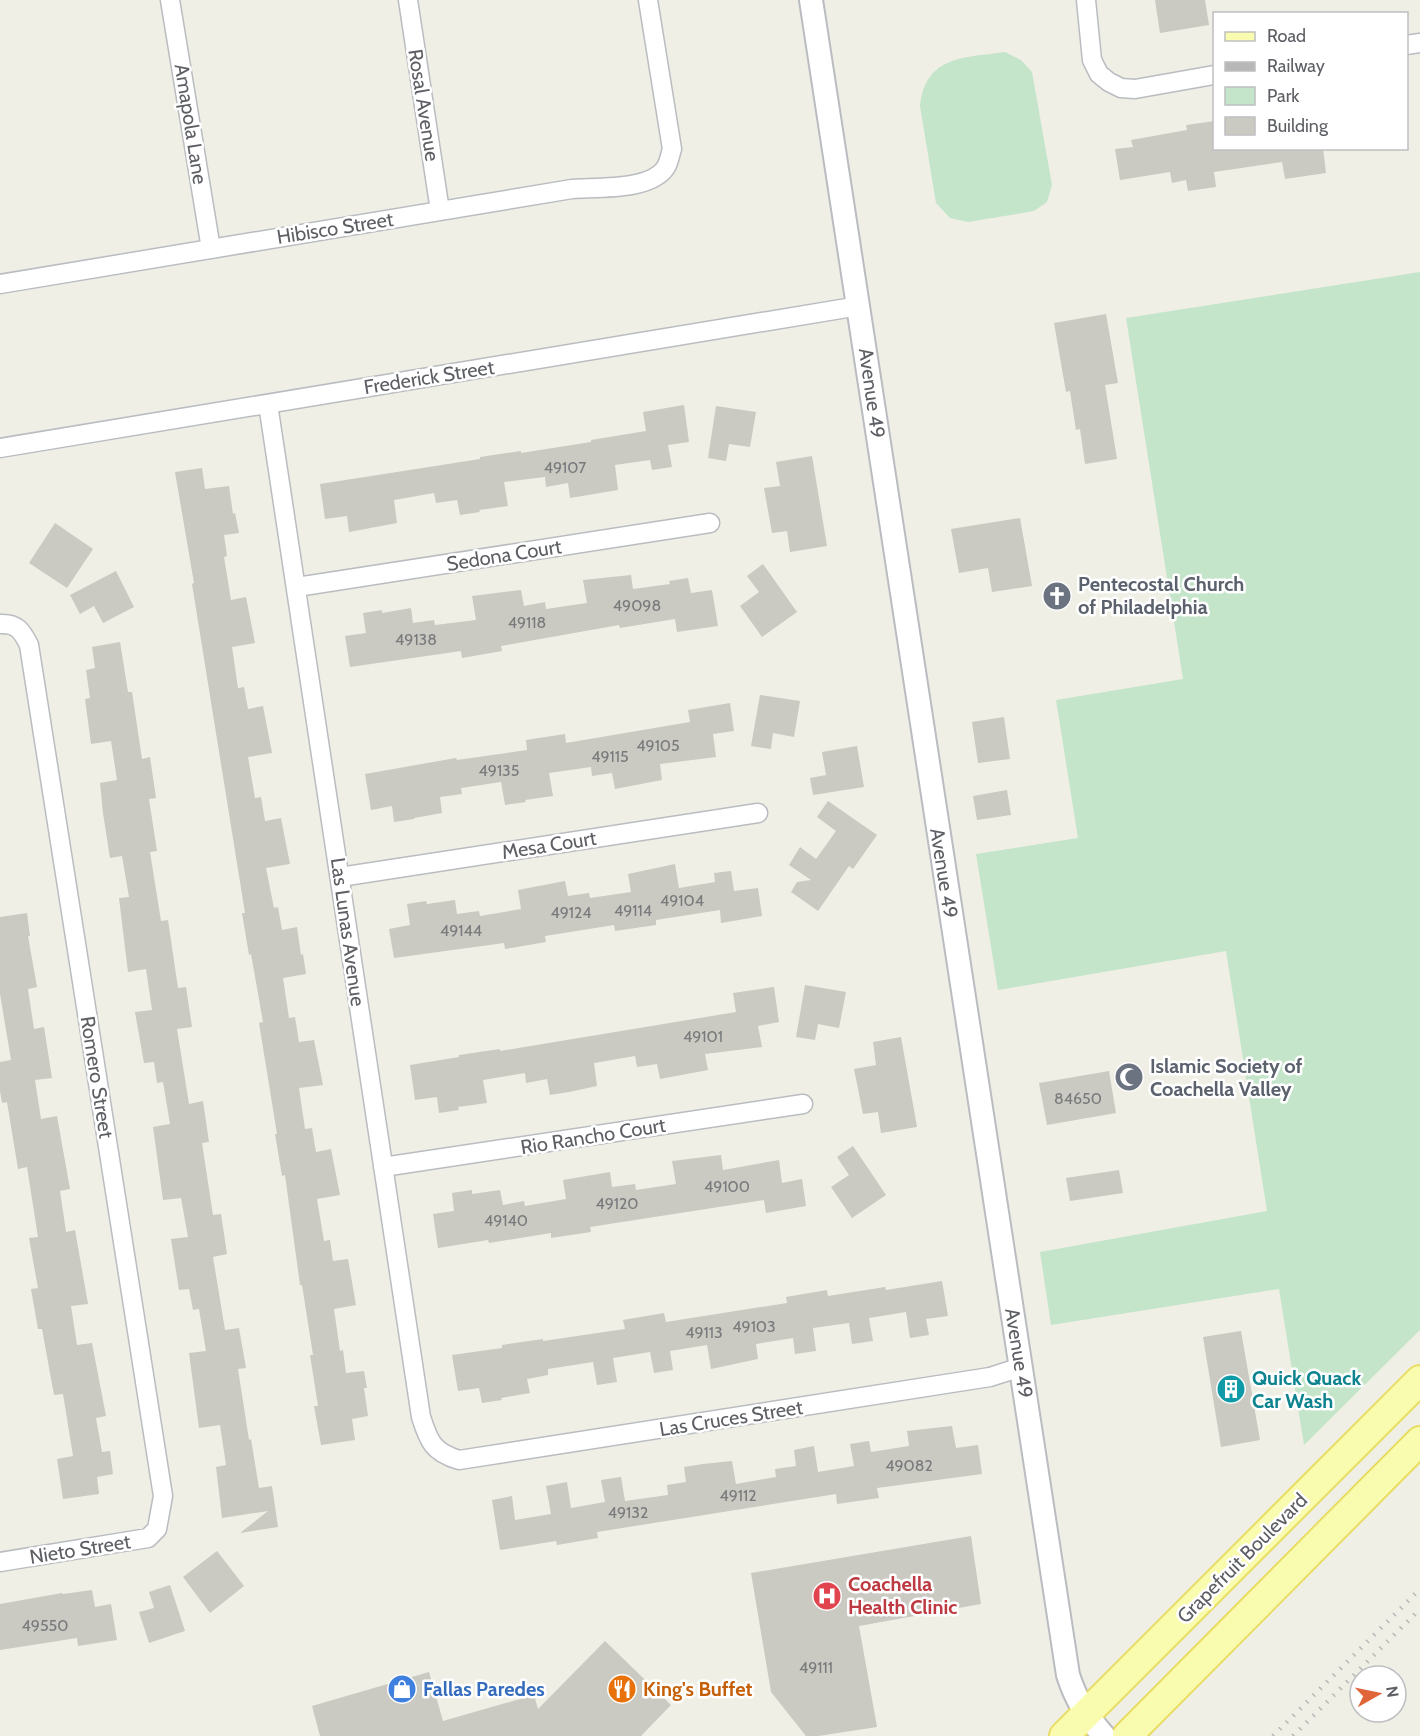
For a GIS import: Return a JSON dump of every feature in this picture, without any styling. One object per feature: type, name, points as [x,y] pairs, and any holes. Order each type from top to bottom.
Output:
[{"type":"main road","name":"Grapefruit Boulevard","points":[[1064,1736],[1095,1726],[1420,1380]]},
{"type":"main road","points":[[1127,1736],[1420,1441]]},
{"type":"street","name":"Amapola Lane","points":[[170,0],[211,249]]},
{"type":"street","name":"Rosal Avenue","points":[[408,0],[440,211]]},
{"type":"street","name":"Hibisco Street","points":[[0,284],[572,189],[637,185],[653,179],[666,168],[672,149],[671,130],[660,80],[648,0]]},
{"type":"street","name":"Avenue 49","points":[[811,0],[1068,1675],[1074,1694],[1095,1726]]},
{"type":"street","points":[[1086,0],[1092,60],[1099,74],[1109,82],[1121,88],[1135,89],[1213,75]]},
{"type":"street","name":"Frederick Street","points":[[0,448],[859,306]]},
{"type":"street","name":"Las Lunas Avenue","points":[[268,404],[421,1417],[428,1438],[441,1454]]},
{"type":"street","name":"Sedona Court","points":[[297,587],[710,523]]},
{"type":"street","name":"Romero Street","points":[[0,624],[18,627],[29,645],[164,1496],[157,1529]]},
{"type":"street","name":"Mesa Court","points":[[340,877],[758,813]]},
{"type":"street","name":"Rio Rancho Court","points":[[383,1167],[802,1104]]},
{"type":"street","name":"Las Cruces Street","points":[[441,1454],[459,1460],[479,1457],[990,1377],[1021,1367]]},
{"type":"street","name":"Nieto Street","points":[[0,1562],[132,1542],[148,1538],[157,1529]]},
{"type":"green space","points":[[1005,52],[1021,60],[1032,72],[1052,185],[1047,202],[1034,211],[968,222],[950,218],[936,203],[920,106],[924,89],[930,77],[949,62]]},
{"type":"green space","points":[[1420,272],[1420,1330],[1304,1445],[1279,1289],[1051,1325],[1040,1252],[1267,1211],[1226,951],[998,990],[976,854],[1078,838],[1056,700],[1183,679],[1126,318]]},
{"type":"building","points":[[1155,0],[1205,0],[1209,25],[1160,33]]},
{"type":"building","points":[[1213,121],[1213,150],[1323,150],[1326,173],[1285,179],[1282,162],[1214,172],[1216,187],[1188,191],[1186,180],[1172,183],[1170,172],[1120,180],[1115,149],[1133,147],[1131,140],[1187,130],[1186,125]]},
{"type":"building","points":[[1106,314],[1118,383],[1105,385],[1117,459],[1085,464],[1080,429],[1076,430],[1070,391],[1066,392],[1054,323]]},
{"type":"building","points":[[684,405],[689,442],[668,445],[672,467],[652,470],[650,460],[615,465],[618,490],[570,498],[568,483],[546,487],[545,477],[504,482],[508,506],[479,510],[480,512],[460,515],[457,500],[436,503],[434,493],[394,500],[397,523],[349,532],[347,516],[325,519],[320,484],[480,459],[480,457],[591,442],[591,440],[646,431],[643,412]]},
{"type":"building","points":[[716,406],[756,412],[750,447],[729,444],[726,461],[708,458]]},
{"type":"building","points":[[812,456],[827,546],[790,552],[787,531],[772,533],[764,488],[780,486],[776,462]]},
{"type":"building","points":[[202,468],[205,489],[229,486],[233,514],[235,513],[239,533],[224,535],[227,556],[224,557],[231,600],[246,597],[255,643],[232,647],[238,688],[244,687],[248,709],[263,706],[272,753],[248,757],[255,798],[261,797],[265,821],[281,818],[290,864],[266,868],[274,908],[278,907],[282,930],[297,927],[301,955],[303,954],[306,974],[283,978],[289,1018],[295,1017],[299,1042],[314,1040],[323,1085],[299,1088],[305,1129],[312,1128],[316,1152],[331,1149],[340,1195],[317,1199],[324,1241],[330,1240],[333,1261],[348,1259],[356,1305],[334,1309],[340,1351],[343,1350],[346,1373],[364,1371],[367,1388],[364,1388],[368,1416],[352,1419],[355,1440],[321,1445],[314,1406],[318,1406],[310,1355],[313,1355],[302,1285],[300,1285],[285,1175],[282,1176],[275,1134],[277,1134],[259,1023],[263,1022],[242,913],[245,913],[175,472]]},
{"type":"building","name":"Pentecostal Church of Philadelphia","points":[[1020,518],[1032,586],[992,592],[988,568],[959,573],[951,529]]},
{"type":"building","points":[[55,523],[93,549],[67,588],[29,563]]},
{"type":"building","points":[[763,564],[797,612],[762,637],[740,606],[759,592],[747,576]]},
{"type":"building","points":[[116,571],[134,607],[103,623],[94,606],[80,614],[70,595]]},
{"type":"building","points":[[631,575],[633,589],[670,584],[669,581],[688,578],[691,593],[712,590],[718,626],[677,632],[675,619],[620,628],[619,625],[501,646],[502,651],[462,658],[461,651],[350,667],[345,636],[366,633],[363,613],[382,610],[382,613],[411,608],[413,623],[434,620],[435,625],[476,620],[472,596],[521,590],[524,606],[545,602],[546,609],[587,603],[583,580]]},
{"type":"building","points":[[120,642],[128,692],[132,692],[142,759],[150,757],[156,798],[149,799],[157,851],[150,852],[161,921],[168,920],[178,988],[186,987],[192,1027],[177,1029],[189,1104],[203,1101],[209,1142],[202,1143],[213,1215],[221,1214],[227,1254],[213,1257],[225,1330],[239,1328],[246,1368],[238,1369],[249,1440],[251,1439],[259,1488],[272,1486],[278,1527],[240,1533],[268,1511],[222,1518],[216,1467],[226,1465],[220,1425],[199,1428],[189,1353],[206,1351],[199,1309],[193,1310],[189,1289],[179,1290],[171,1239],[188,1237],[181,1198],[163,1200],[153,1127],[170,1124],[163,1082],[157,1083],[154,1062],[144,1063],[135,1012],[152,1010],[146,969],[128,972],[119,898],[129,897],[122,856],[110,858],[103,813],[100,783],[117,780],[111,741],[91,744],[85,699],[90,698],[86,670],[95,668],[92,647]]},
{"type":"building","points":[[760,695],[800,701],[794,737],[773,733],[771,749],[751,746]]},
{"type":"building","points":[[730,703],[734,731],[713,734],[716,757],[660,764],[662,780],[615,789],[612,773],[592,776],[591,767],[549,773],[553,796],[525,800],[526,802],[505,805],[501,782],[461,788],[462,794],[440,797],[442,813],[394,822],[392,806],[371,810],[365,774],[456,758],[457,760],[527,750],[526,740],[565,734],[566,743],[690,722],[688,710]]},
{"type":"building","points":[[1004,717],[1010,759],[978,763],[972,722]]},
{"type":"building","points":[[857,746],[864,787],[813,795],[810,778],[826,775],[822,752]]},
{"type":"building","points":[[1007,790],[1011,815],[977,820],[973,796]]},
{"type":"building","points":[[828,801],[877,835],[853,869],[849,866],[818,911],[791,892],[797,882],[811,880],[789,865],[800,847],[816,859],[836,831],[817,817]]},
{"type":"building","points":[[675,864],[679,888],[715,882],[714,873],[731,871],[734,891],[758,888],[762,916],[721,923],[720,910],[656,920],[656,925],[615,931],[614,925],[545,936],[546,942],[505,949],[504,943],[394,958],[389,929],[410,925],[407,904],[455,900],[457,914],[479,911],[480,916],[521,909],[518,890],[565,881],[568,896],[589,893],[590,898],[631,892],[628,874]]},
{"type":"building","points":[[27,913],[30,936],[28,936],[37,987],[28,989],[34,1029],[44,1027],[52,1078],[35,1080],[41,1119],[57,1116],[70,1189],[60,1191],[66,1232],[75,1230],[88,1304],[71,1306],[77,1345],[92,1343],[106,1416],[96,1418],[102,1452],[110,1451],[113,1474],[97,1477],[99,1494],[63,1499],[57,1459],[73,1456],[63,1394],[54,1395],[42,1329],[38,1329],[31,1289],[38,1288],[29,1238],[38,1237],[27,1167],[18,1169],[7,1102],[2,1103],[0,1091],[0,1062],[11,1060],[0,994],[0,917]]},
{"type":"building","points":[[805,985],[846,992],[839,1028],[818,1024],[815,1040],[796,1037]]},
{"type":"building","points":[[774,987],[779,1022],[758,1026],[762,1047],[705,1054],[708,1070],[660,1079],[657,1064],[637,1067],[635,1056],[594,1063],[597,1086],[569,1092],[550,1095],[547,1079],[526,1083],[525,1073],[483,1080],[487,1103],[458,1107],[459,1110],[439,1113],[437,1097],[415,1100],[410,1065],[459,1057],[459,1055],[500,1049],[500,1051],[736,1012],[733,993]]},
{"type":"building","points":[[901,1037],[917,1127],[881,1133],[878,1112],[863,1114],[854,1069],[876,1065],[873,1042]]},
{"type":"building","name":"Islamic Society of Coachella Valley","points":[[1109,1071],[1116,1113],[1047,1125],[1039,1083]]},
{"type":"building","points":[[853,1146],[886,1195],[852,1218],[831,1187],[849,1175],[837,1157]]},
{"type":"building","points":[[721,1155],[723,1170],[779,1160],[782,1183],[802,1179],[806,1206],[766,1213],[764,1200],[590,1227],[591,1232],[551,1238],[551,1233],[438,1248],[433,1214],[454,1211],[452,1193],[472,1190],[472,1194],[500,1190],[503,1205],[524,1201],[525,1206],[566,1199],[563,1180],[610,1172],[612,1187],[635,1184],[636,1190],[676,1184],[672,1161]]},
{"type":"building","points":[[1119,1170],[1123,1193],[1070,1201],[1066,1178]]},
{"type":"building","points":[[942,1281],[948,1316],[926,1319],[929,1335],[910,1338],[906,1312],[869,1318],[873,1341],[852,1344],[849,1323],[813,1328],[816,1351],[795,1354],[793,1338],[756,1344],[758,1359],[711,1369],[707,1345],[670,1351],[673,1370],[654,1373],[650,1352],[613,1358],[617,1382],[597,1385],[593,1362],[548,1369],[548,1375],[527,1379],[530,1393],[501,1398],[502,1400],[482,1403],[479,1388],[458,1391],[452,1355],[502,1348],[502,1345],[625,1329],[623,1320],[664,1313],[666,1322],[787,1303],[786,1297],[827,1290],[828,1296]]},
{"type":"building","name":"Quick Quack Car Wash","points":[[1241,1331],[1260,1440],[1221,1447],[1203,1337]]},
{"type":"building","points":[[952,1426],[956,1448],[978,1445],[982,1474],[877,1488],[879,1498],[837,1504],[836,1494],[597,1532],[598,1538],[557,1545],[556,1541],[500,1550],[492,1500],[512,1496],[515,1520],[551,1514],[546,1486],[567,1482],[571,1508],[605,1502],[601,1480],[621,1477],[625,1501],[668,1495],[667,1485],[686,1482],[684,1467],[732,1461],[736,1484],[776,1477],[775,1469],[796,1466],[794,1450],[814,1446],[818,1472],[854,1466],[850,1444],[869,1441],[871,1452],[909,1446],[907,1431]]},
{"type":"building","points":[[971,1536],[981,1604],[859,1626],[877,1727],[806,1736],[771,1692],[751,1573]]},
{"type":"building","points":[[217,1551],[244,1586],[210,1613],[183,1577]]},
{"type":"building","points":[[170,1585],[185,1631],[149,1643],[139,1612],[154,1608],[149,1592]]},
{"type":"building","points":[[92,1590],[95,1607],[111,1604],[117,1640],[78,1646],[77,1638],[0,1650],[0,1604]]},
{"type":"building","points":[[605,1641],[671,1705],[641,1736],[320,1736],[312,1706],[429,1672],[443,1721],[534,1695],[538,1709]]},
{"type":"railway","points":[[1273,1736],[1420,1589]]},
{"type":"railway","points":[[1293,1736],[1420,1609]]},
{"type":"place","name":"Pentecostal Church of Philadelphia","points":[[1057,596]]},
{"type":"place","name":"Islamic Society of Coachella Valley","points":[[1129,1077]]},
{"type":"place","name":"Quick Quack Car Wash","points":[[1231,1389]]},
{"type":"place","name":"Coachella Health Clinic","points":[[827,1596]]},
{"type":"place","name":"Fallas Paredes","points":[[402,1689]]},
{"type":"place","name":"King's Buffet","points":[[622,1689]]}]
